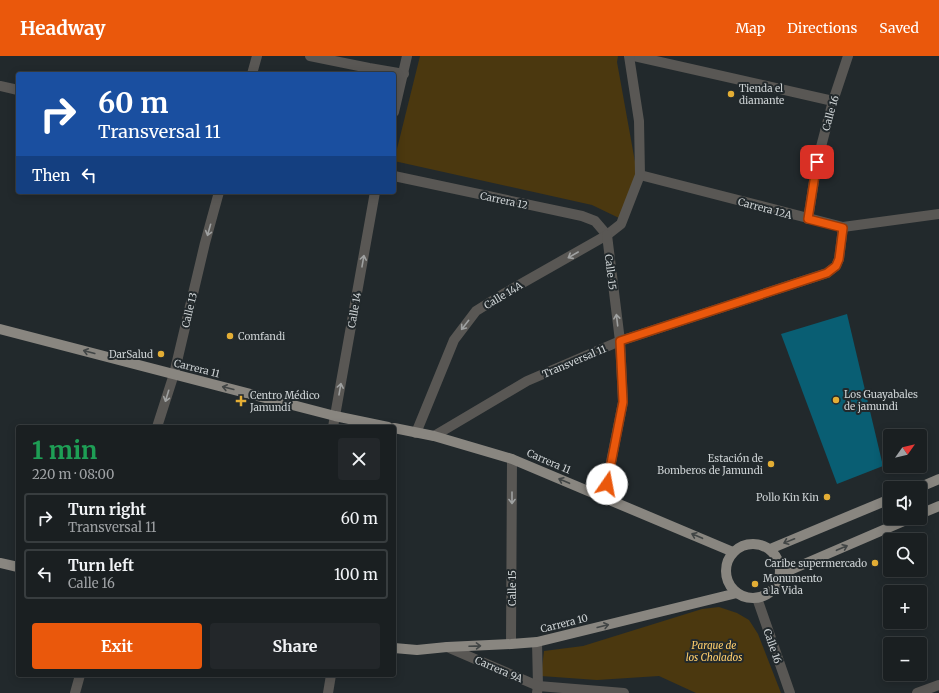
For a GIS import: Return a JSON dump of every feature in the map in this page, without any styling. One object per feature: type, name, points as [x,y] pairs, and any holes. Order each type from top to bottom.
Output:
[{"type":"main road","name":"Carrera 11","points":[[0,329],[335,416],[378,425]]},
{"type":"main road","name":"Carrera 11","points":[[396,428],[434,436],[512,459],[733,552]]},
{"type":"main road","points":[[927,484],[939,479]]},
{"type":"main road","points":[[770,549],[883,502]]},
{"type":"main road","points":[[927,511],[939,506]]},
{"type":"main road","points":[[781,574],[895,525]]},
{"type":"main road","points":[[758,543],[770,549],[779,560],[781,574],[777,585],[768,594],[757,598],[746,598],[737,593],[730,586],[726,574],[727,562],[733,552],[744,544],[758,543]]},
{"type":"main road","points":[[0,563],[16,567]]},
{"type":"main road","name":"Carrera 10","points":[[396,648],[417,650],[536,642],[737,593]]},
{"type":"street","points":[[253,72],[257,56]]},
{"type":"street","points":[[310,56],[392,72]]},
{"type":"street","points":[[396,104],[407,56]]},
{"type":"street","points":[[607,235],[621,224],[640,175],[639,122],[629,56]]},
{"type":"street","points":[[634,56],[833,102]]},
{"type":"street","name":"Calle 16","points":[[808,219],[817,162],[833,102],[848,56]]},
{"type":"street","points":[[396,73],[404,74]]},
{"type":"street","points":[[0,86],[16,90]]},
{"type":"street","name":"Carrera 12A","points":[[640,175],[843,228],[939,214]]},
{"type":"street","name":"Carrera 12","points":[[396,176],[582,216],[595,221],[607,235]]},
{"type":"street","name":"Calle 13","points":[[158,425],[174,374],[205,243],[218,194]]},
{"type":"street","name":"Calle 14","points":[[333,425],[375,194]]},
{"type":"street","name":"Transversal 11","points":[[434,436],[527,380],[620,341],[827,273],[836,266],[839,259],[843,228]]},
{"type":"street","name":"Calle 15","points":[[604,497],[623,402],[620,341],[607,235]]},
{"type":"street","name":"Calle 14A","points":[[416,433],[454,340],[476,311],[504,293],[607,235]]},
{"type":"street","name":"Calle 15","points":[[511,644],[512,459]]},
{"type":"street","name":"Calle 16","points":[[757,598],[790,693]]},
{"type":"street","points":[[536,642],[538,690]]},
{"type":"street","name":"Carrera 9A","points":[[447,647],[538,690],[624,693]]},
{"type":"street","points":[[75,693],[79,677]]},
{"type":"street","points":[[328,693],[331,677]]},
{"type":"street","points":[[917,693],[939,685]]},
{"type":"green space","points":[[420,56],[618,56],[617,62],[637,173],[619,218],[592,205],[396,161],[396,153]]},
{"type":"green space","name":"Parque de los Cholados","points":[[719,607],[737,613],[749,620],[758,634],[781,693],[696,693],[659,676],[597,680],[541,676],[544,651],[583,646],[702,609]]},
{"type":"water","name":"Los Guayabales de jamundi","points":[[847,314],[883,466],[837,484],[781,334]]},
{"type":"place","name":"Tienda el diamante","points":[[731,94]]},
{"type":"place","name":"Comfandi","points":[[230,336]]},
{"type":"place","name":"DarSalud","points":[[161,354]]},
{"type":"place","name":"Los Guayabales de jamundi","points":[[836,400]]},
{"type":"place","name":"Centro Médico Jamundí","points":[[241,401]]},
{"type":"place","name":"Estación de Bomberos de Jamundi","points":[[771,464]]},
{"type":"place","name":"Pollo Kin Kin","points":[[827,497]]},
{"type":"place","name":"Caribe supermercado","points":[[875,563]]},
{"type":"place","name":"Monumento a la Vida","points":[[755,584]]},
{"type":"route","points":[[607,484],[623,402],[620,341],[827,273],[836,266],[839,259],[843,228],[808,219],[817,162]]}]
